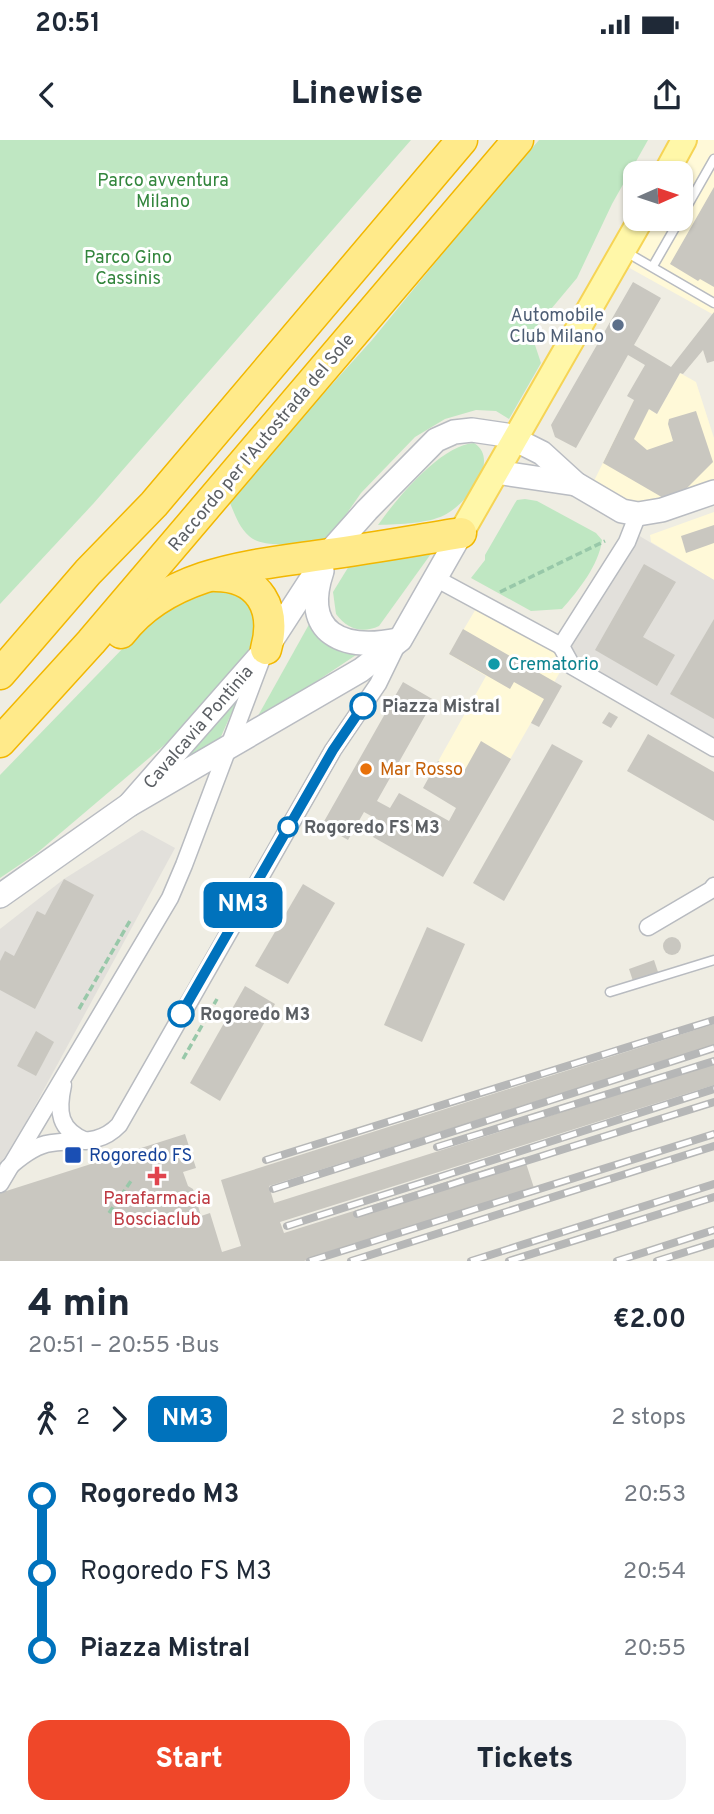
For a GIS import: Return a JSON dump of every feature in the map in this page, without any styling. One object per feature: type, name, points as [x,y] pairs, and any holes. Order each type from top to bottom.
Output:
[{"type":"highway","points":[[0,674],[153,504],[462,140]]},
{"type":"highway","name":"Raccordo per l'Autostrada del Sole","points":[[0,742],[91,642],[518,140]]},
{"type":"highway","points":[[0,765],[105,654],[134,616],[172,591],[211,576],[258,563],[327,555],[461,533]]},
{"type":"highway","points":[[211,576],[232,576],[257,590],[264,601],[271,630],[266,649]]},
{"type":"main road","points":[[673,161],[684,140]]},
{"type":"main road","points":[[461,533],[633,231]]},
{"type":"street","name":"Cavalcavia Pontinia","points":[[129,805],[266,649],[327,555],[436,440],[454,432],[497,432],[542,453],[576,484]]},
{"type":"street","points":[[496,472],[576,484],[622,511],[638,514],[662,510],[714,492]]},
{"type":"street","points":[[561,646],[626,542],[638,514]]},
{"type":"street","points":[[8,1168],[30,1151],[47,1144],[87,1142],[103,1138],[119,1125],[327,761],[378,684],[461,533]]},
{"type":"street","points":[[327,555],[318,582],[316,608],[325,629],[355,642],[382,643],[400,640]]},
{"type":"street","points":[[435,578],[561,646],[572,666],[714,748]]},
{"type":"street","name":"Cavalcavia Pontinia","points":[[0,896],[129,805],[361,670],[400,640]]},
{"type":"street","points":[[0,1184],[170,898],[266,649]]},
{"type":"street","points":[[648,927],[714,886]]},
{"type":"street","points":[[67,1073],[60,1117],[70,1133],[87,1142]]},
{"type":"lane","points":[[693,195],[714,159]]},
{"type":"lane","points":[[653,265],[673,231]]},
{"type":"lane","points":[[623,250],[653,265],[714,303]]},
{"type":"lane","points":[[610,992],[714,960]]},
{"type":"path","points":[[495,595],[605,541]]},
{"type":"path","points":[[79,1009],[131,919]]},
{"type":"path","points":[[183,1059],[217,999]]},
{"type":"path","points":[[109,1213],[131,1181]]},
{"type":"shaded area","points":[[684,140],[714,140],[714,315],[617,261],[634,231],[693,231],[693,161],[673,161]]},
{"type":"shaded area","points":[[680,373],[696,382],[714,438],[714,492],[662,510],[589,491],[634,400],[657,414]]},
{"type":"shaded area","points":[[714,512],[714,580],[651,542],[650,535]]},
{"type":"shaded area","points":[[631,531],[714,580],[714,748],[572,666],[561,646]]},
{"type":"shaded area","points":[[480,602],[568,658],[484,805],[431,774],[486,676],[449,654]]},
{"type":"shaded area","points":[[142,830],[175,848],[0,1170],[0,929],[64,879]]},
{"type":"green space","name":"Parco Gino Cassinis","points":[[0,140],[411,140],[93,504],[0,604]]},
{"type":"green space","points":[[539,140],[648,140],[636,161],[623,161],[623,184],[577,278],[531,333],[541,363],[509,419],[496,411],[476,410],[445,419],[415,437],[361,493],[329,539],[276,544],[256,541],[240,525],[230,503],[372,340]]},
{"type":"green space","points":[[474,443],[481,450],[483,470],[472,491],[456,508],[433,519],[378,525],[396,501],[434,463],[461,446]]},
{"type":"green space","points":[[517,500],[537,501],[596,533],[602,540],[592,568],[562,609],[531,611],[471,578],[485,560],[485,555]]},
{"type":"green space","points":[[433,551],[379,626],[367,630],[355,629],[336,614],[333,592],[349,566]]},
{"type":"green space","points":[[230,589],[253,606],[257,625],[252,647],[175,736],[37,853],[0,878],[0,775],[128,643],[168,609],[205,592]]},
{"type":"green space","points":[[312,619],[359,653],[254,723]]},
{"type":"green space","points":[[240,694],[219,741],[171,770]]},
{"type":"building","points":[[714,187],[714,287],[670,264],[689,231],[693,231],[693,224]]},
{"type":"building","points":[[633,282],[661,298],[634,345],[671,367],[714,312],[714,361],[707,363],[703,350],[683,374],[680,373],[657,414],[649,409],[634,439],[647,450],[673,441],[669,419],[696,411],[713,462],[672,503],[603,463],[634,400],[627,396],[645,365],[628,355],[576,448],[555,437],[551,425]]},
{"type":"building","points":[[714,525],[714,543],[686,553],[681,536]]},
{"type":"building","points":[[644,564],[676,582],[643,637],[675,655],[657,686],[595,650]]},
{"type":"building","points":[[714,619],[714,719],[670,694]]},
{"type":"building","name":"Crematorio","points":[[463,629],[562,686],[539,727],[531,723],[544,699],[514,682],[510,689],[449,654]]},
{"type":"building","points":[[403,682],[434,700],[377,801],[390,808],[399,793],[449,821],[456,808],[423,788],[438,761],[462,775],[481,741],[511,759],[443,877],[373,837],[382,822],[364,812],[348,840],[322,825]]},
{"type":"building","points":[[609,712],[618,717],[611,728],[602,723]]},
{"type":"building","points":[[648,734],[714,772],[714,821],[627,771]]},
{"type":"building","points":[[552,744],[583,761],[504,901],[473,883]]},
{"type":"building","points":[[64,879],[94,895],[35,1009],[0,990],[0,961],[5,951],[14,956],[37,911],[45,915]]},
{"type":"building","points":[[303,884],[335,903],[288,984],[255,966]]},
{"type":"building","points":[[427,927],[465,944],[422,1042],[384,1025]]},
{"type":"building","points":[[668,937],[676,937],[681,946],[679,953],[668,955],[663,950],[663,942]]},
{"type":"building","points":[[654,960],[658,972],[633,981],[629,969]]},
{"type":"building","points":[[245,986],[275,1004],[220,1101],[190,1083]]},
{"type":"building","points":[[714,1024],[714,1045],[269,1186],[274,1203],[714,1064],[714,1085],[280,1222],[284,1233],[524,1157],[534,1188],[304,1261],[0,1261],[0,1193],[185,1134],[196,1168],[183,1172],[188,1186],[193,1189],[201,1216],[210,1213],[222,1252],[241,1246],[221,1180]]},
{"type":"building","points":[[36,1031],[54,1042],[36,1076],[17,1066]]},
{"type":"railway","points":[[266,1160],[714,1020]]},
{"type":"railway","points":[[273,1189],[714,1048]]},
{"type":"railway","points":[[437,1147],[714,1061]]},
{"type":"railway","points":[[287,1226],[714,1089]]},
{"type":"railway","points":[[357,1214],[714,1102]]},
{"type":"railway","points":[[310,1261],[714,1134]]},
{"type":"railway","points":[[351,1261],[714,1146]]},
{"type":"railway","points":[[471,1261],[714,1184]]},
{"type":"railway","points":[[509,1261],[714,1197]]},
{"type":"railway","points":[[617,1261],[714,1230]]},
{"type":"railway","points":[[657,1261],[714,1243]]},
{"type":"bus line","name":"NM3","points":[[181,1014],[333,750],[363,706]]},
{"type":"place","name":"Automobile Club Milano","points":[[618,325]]},
{"type":"place","name":"Crematorio","points":[[494,664]]},
{"type":"place","name":"Piazza Mistral","points":[[363,706]]},
{"type":"place","name":"Mar Rosso","points":[[366,769]]},
{"type":"place","name":"Rogoredo FS M3","points":[[288,827]]},
{"type":"place","name":"Rogoredo M3","points":[[181,1014]]},
{"type":"place","name":"Rogoredo FS","points":[[73,1155]]},
{"type":"place","name":"Parafarmacia Bosciaclub","points":[[157,1176]]},
{"type":"park label","name":"Parco avventura Milano","points":[[163,190]]}]
